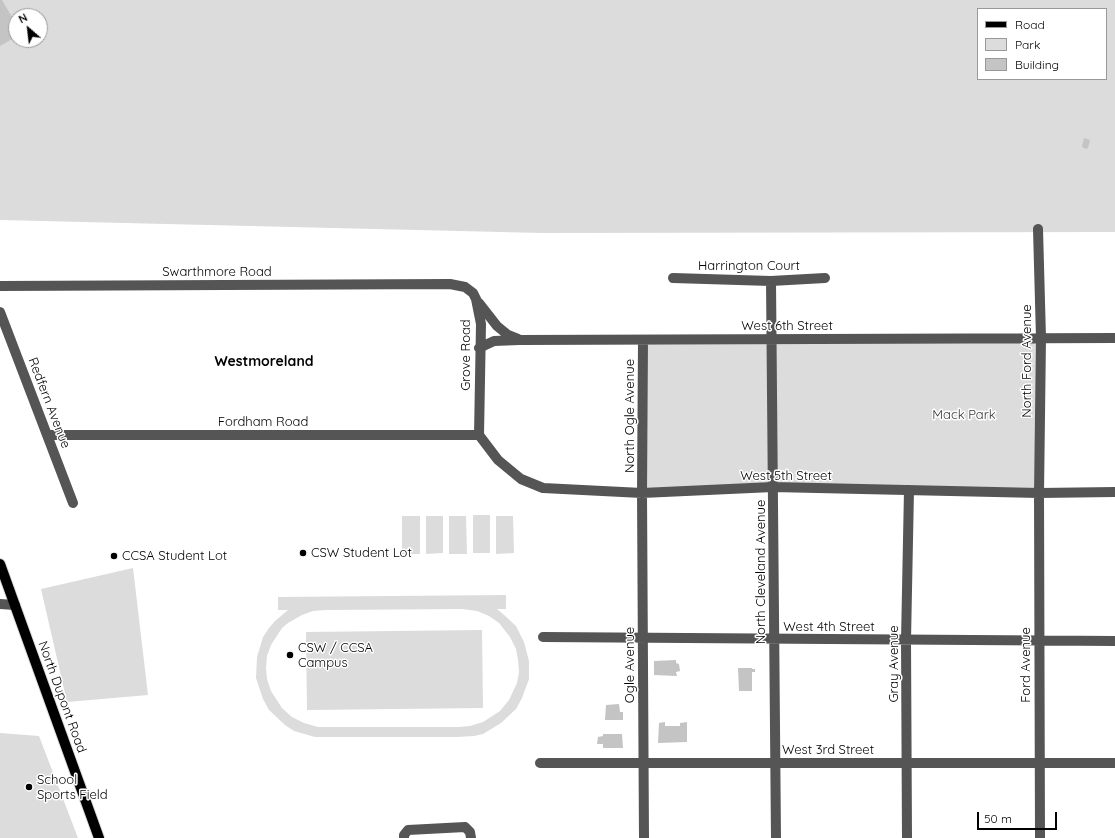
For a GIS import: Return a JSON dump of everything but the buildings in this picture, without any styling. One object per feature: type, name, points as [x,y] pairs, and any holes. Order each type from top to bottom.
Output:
[{"type":"main road","name":"North Dupont Road","points":[[0,564],[100,838]]},
{"type":"street","name":"North Ford Avenue","points":[[1038,229],[1041,338],[1039,493]]},
{"type":"street","name":"Harrington Court","points":[[673,278],[771,281],[825,278]]},
{"type":"street","name":"North Cleveland Avenue","points":[[771,281],[776,838]]},
{"type":"street","name":"Swarthmore Road","points":[[0,286],[450,284],[465,286],[473,293],[476,299]]},
{"type":"street","points":[[476,299],[497,326],[508,335],[519,340]]},
{"type":"street","name":"Grove Road","points":[[476,299],[480,324],[479,435]]},
{"type":"street","name":"Redfern Avenue","points":[[0,312],[73,503]]},
{"type":"street","name":"West 6th Street","points":[[479,348],[494,341],[519,340],[1115,338]]},
{"type":"street","name":"North Ogle Avenue","points":[[642,492],[643,340]]},
{"type":"street","name":"Fordham Road","points":[[47,435],[479,435]]},
{"type":"street","name":"West 5th Street","points":[[479,435],[498,460],[521,479],[543,488],[642,492],[773,487],[1039,493],[1115,492]]},
{"type":"street","name":"Gray Avenue","points":[[907,838],[908,763],[906,640],[909,490]]},
{"type":"street","name":"Ogle Avenue","points":[[642,492],[644,838]]},
{"type":"street","name":"Ford Avenue","points":[[1039,493],[1040,838]]},
{"type":"street","points":[[0,604],[15,605]]},
{"type":"street","name":"West 4th Street","points":[[543,637],[774,640],[1115,641]]},
{"type":"street","name":"West 3rd Street","points":[[540,763],[1115,763]]},
{"type":"street","points":[[404,838],[404,835],[408,830],[465,827],[470,832],[471,838]]},
{"type":"green space","points":[[0,0],[1115,0],[1115,232],[542,233],[0,220]]},
{"type":"green space","name":"Mack Park","points":[[1041,338],[1039,493],[773,487],[642,493],[643,340]]},
{"type":"green space","points":[[473,515],[490,515],[490,553],[473,553]]},
{"type":"green space","points":[[402,516],[420,516],[420,554],[402,554]]},
{"type":"green space","points":[[426,516],[443,516],[443,553],[426,554]]},
{"type":"green space","points":[[449,516],[466,516],[467,554],[449,554]]},
{"type":"green space","points":[[496,516],[513,516],[514,553],[496,554]]},
{"type":"green space","points":[[133,568],[148,695],[67,702],[41,589]]},
{"type":"green space","points":[[506,595],[506,609],[497,609],[516,626],[524,642],[529,661],[529,679],[522,698],[516,709],[501,723],[483,734],[474,736],[315,737],[294,731],[269,710],[263,699],[256,678],[257,657],[263,637],[275,621],[288,610],[278,610],[278,597]],"holes":[[[462,609],[477,611],[489,616],[499,623],[510,637],[516,649],[519,672],[517,683],[509,700],[500,711],[483,722],[470,726],[459,727],[318,727],[304,723],[292,717],[282,708],[271,691],[267,679],[266,668],[267,656],[271,645],[282,628],[302,615],[313,611],[325,610]]]},
{"type":"green space","points":[[482,630],[483,708],[307,710],[306,632]]},
{"type":"green space","name":"School Sports Field","points":[[0,733],[39,736],[78,838],[0,838]]},
{"type":"place","name":"CSW Student Lot","points":[[303,553]]},
{"type":"place","name":"CCSA Student Lot","points":[[114,556]]},
{"type":"place","name":"CSW / CCSA Campus","points":[[290,655]]},
{"type":"place","name":"School Sports Field","points":[[29,787]]},
{"type":"district","name":"Westmoreland","points":[[264,362]]}]
